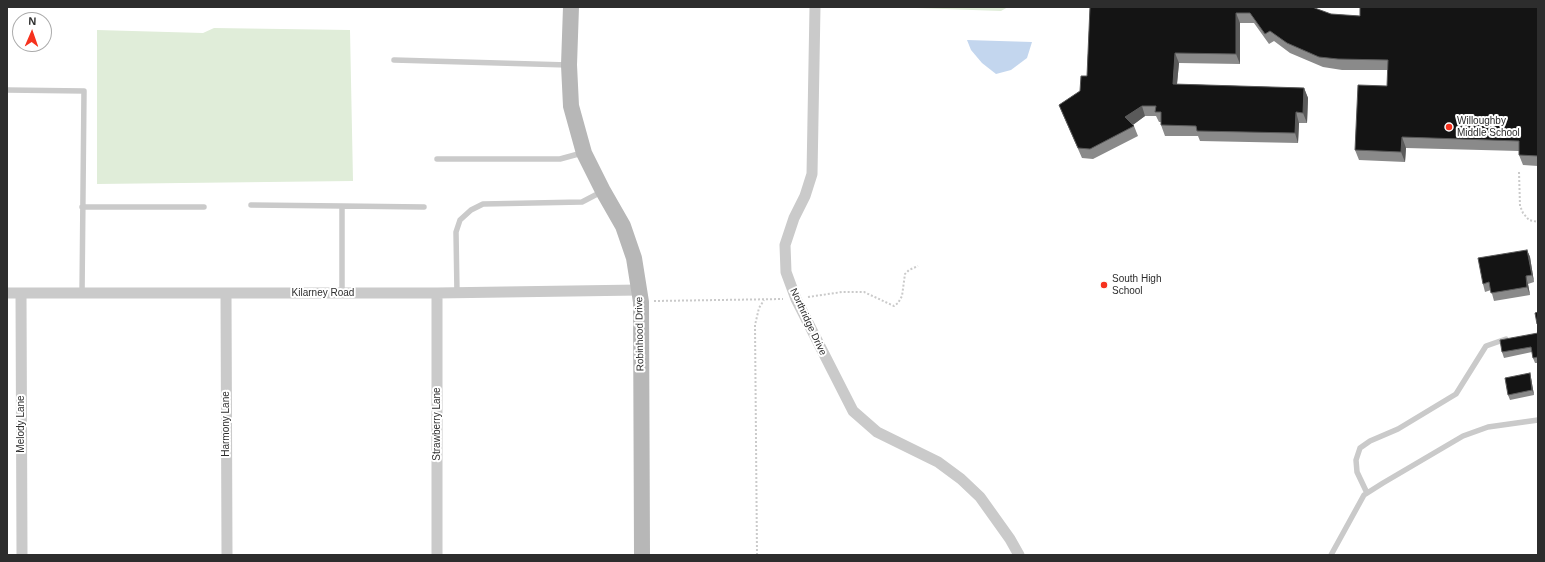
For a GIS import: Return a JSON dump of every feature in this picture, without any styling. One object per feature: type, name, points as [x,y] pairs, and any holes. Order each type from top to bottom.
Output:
[{"type":"street","name":"Robinhood Drive","points":[[571,7],[569,65],[571,106],[584,153],[623,226],[634,258],[639,290],[641,310],[642,555]]},
{"type":"street","name":"Northridge Drive","points":[[815,7],[812,174],[806,196],[794,218],[785,245],[786,272],[796,298],[853,411],[877,432],[938,462],[961,479],[980,497],[1010,538],[1019,555]]},
{"type":"street","name":"Kilarney Road","points":[[7,293],[457,293],[639,290]]},
{"type":"street","name":"Melody Lane","points":[[21,293],[22,555]]},
{"type":"street","name":"Strawberry Lane","points":[[437,293],[437,555]]},
{"type":"street","name":"Harmony Lane","points":[[226,294],[226,555]]},
{"type":"lane","points":[[394,60],[569,65]]},
{"type":"lane","points":[[7,90],[84,91],[82,294]]},
{"type":"lane","points":[[437,159],[560,158],[584,153]]},
{"type":"lane","points":[[457,293],[456,232],[460,220],[471,210],[483,204],[582,202],[603,191]]},
{"type":"lane","points":[[251,205],[424,207]]},
{"type":"lane","points":[[342,206],[342,293]]},
{"type":"lane","points":[[82,207],[204,207]]},
{"type":"lane","points":[[1367,493],[1357,472],[1356,460],[1360,448],[1456,394],[1486,346],[1501,340],[1516,338]]},
{"type":"lane","points":[[1331,555],[1367,493],[1438,449],[1463,436],[1488,427],[1538,420]]},
{"type":"path","points":[[1519,172],[1520,206],[1523,213],[1529,220],[1538,222]]},
{"type":"path","points":[[757,555],[755,325],[759,308],[764,300]]},
{"type":"green space","points":[[887,7],[1008,7],[1001,11]]},
{"type":"green space","points":[[214,28],[350,30],[353,181],[97,184],[97,30],[203,33]]},
{"type":"water","points":[[967,40],[1032,42],[1027,58],[1011,70],[996,74],[982,63],[971,50]]},
{"type":"building","points":[[1090,7],[1312,7],[1331,14],[1360,16],[1360,7],[1538,7],[1538,156],[1519,155],[1519,141],[1402,137],[1401,152],[1355,150],[1358,85],[1387,86],[1388,60],[1319,57],[1287,43],[1270,31],[1265,34],[1250,13],[1236,13],[1236,54],[1175,53],[1173,84],[1304,88],[1303,113],[1296,112],[1295,133],[1197,131],[1196,126],[1161,125],[1161,112],[1155,112],[1156,106],[1142,106],[1125,117],[1134,126],[1090,149],[1078,148],[1059,105],[1080,91],[1081,76],[1087,76]]},
{"type":"building","points":[[1527,250],[1532,275],[1526,276],[1527,287],[1491,293],[1489,282],[1483,284],[1478,258]]},
{"type":"building","points":[[1538,312],[1538,324],[1537,324],[1535,313]]},
{"type":"building","points":[[1538,333],[1538,357],[1533,358],[1531,347],[1502,352],[1500,340]]},
{"type":"building","points":[[1530,373],[1532,390],[1508,395],[1505,378]]},
{"type":"place","name":"Willoughby Middle School","points":[[1449,127]]},
{"type":"place","name":"South High School","points":[[1104,285]]}]
